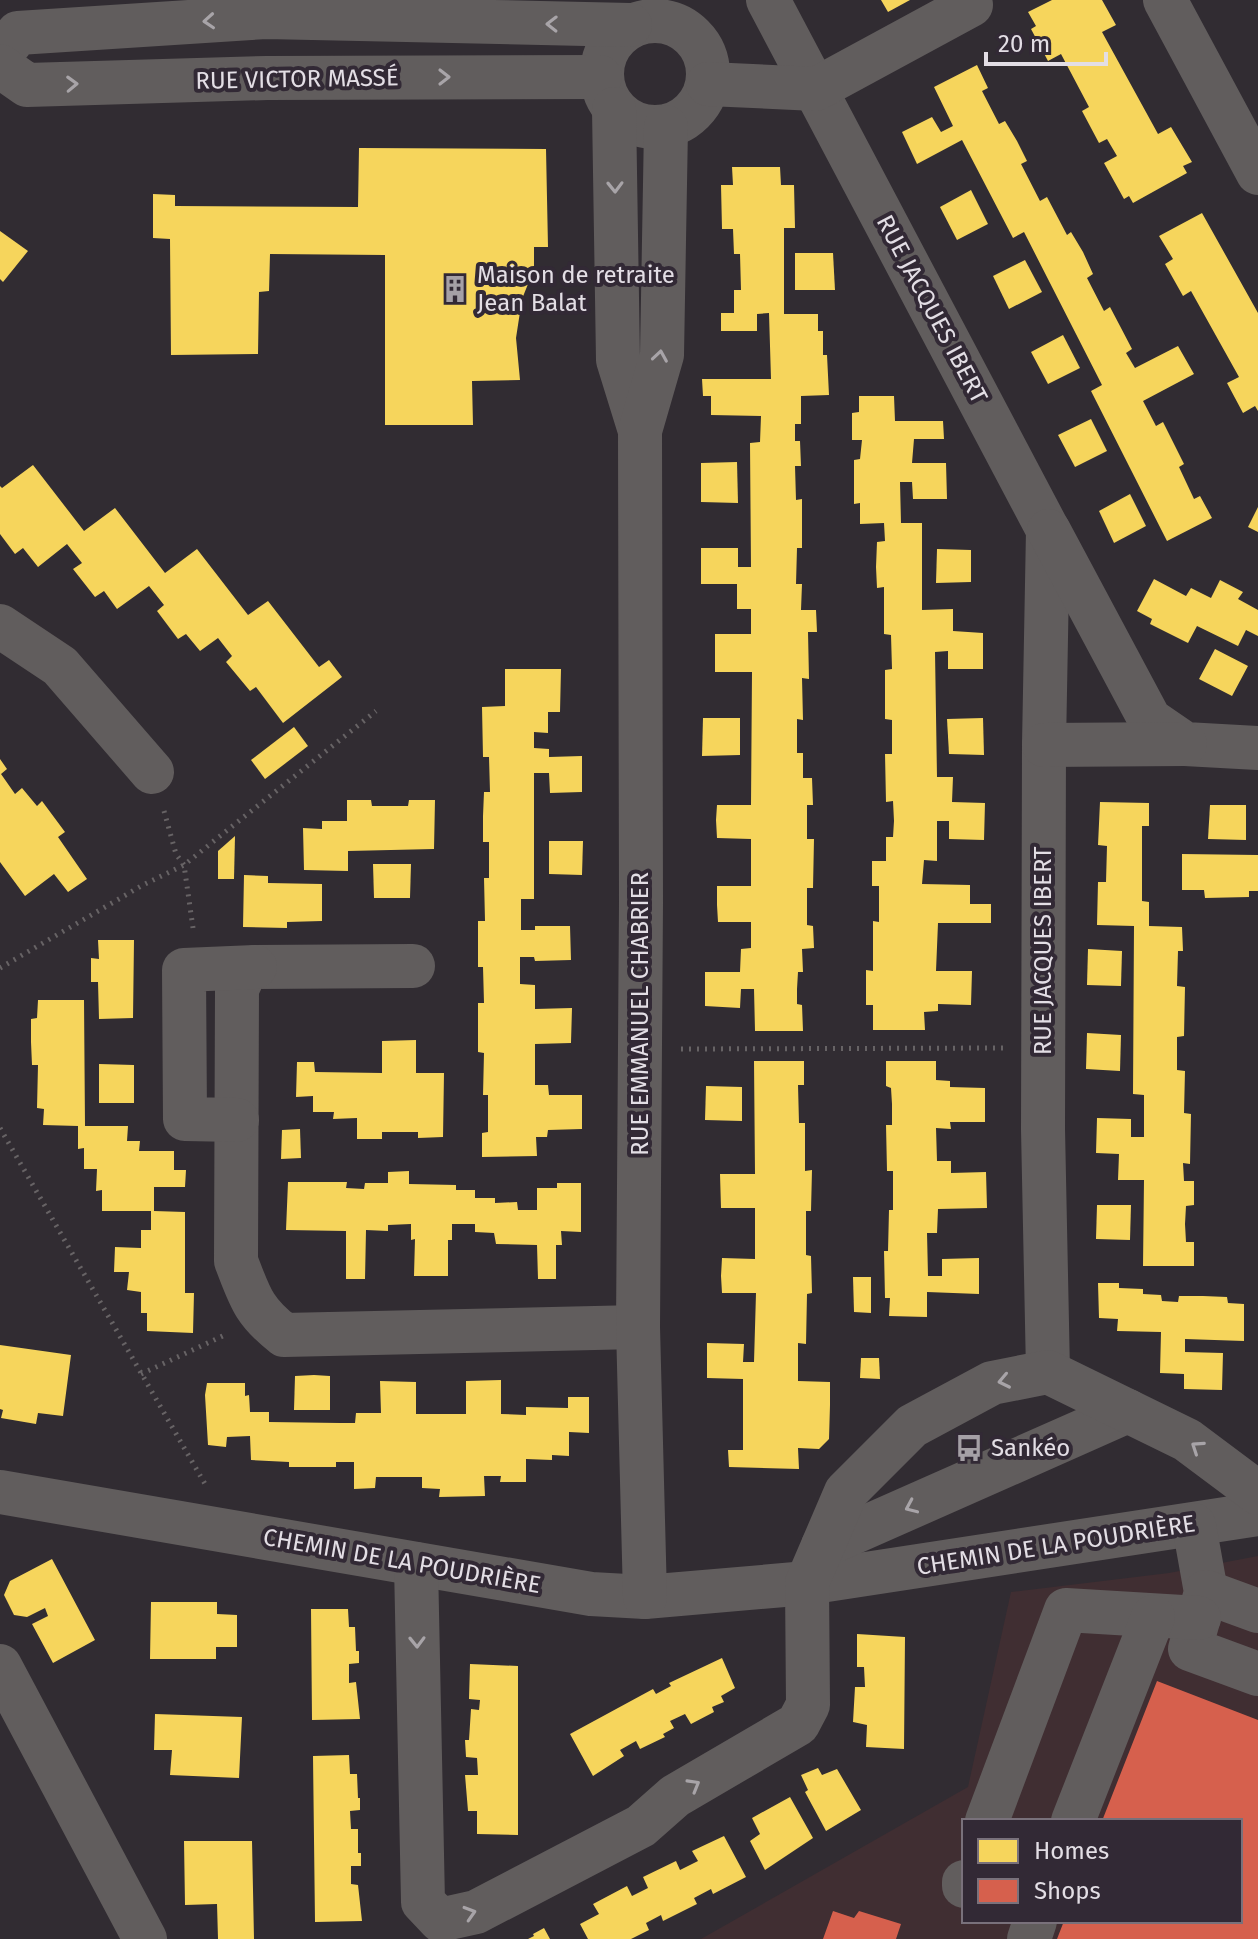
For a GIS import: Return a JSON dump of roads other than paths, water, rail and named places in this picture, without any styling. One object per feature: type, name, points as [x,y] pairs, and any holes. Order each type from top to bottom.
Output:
[{"type":"street","name":"RUE JACQUES IBERT","points":[[768,0],[1048,530],[1168,732]]},
{"type":"street","points":[[1165,0],[1258,173]]},
{"type":"street","points":[[708,84],[816,89],[971,5]]},
{"type":"street","points":[[0,55],[18,33],[266,9],[650,15],[681,26],[698,41],[708,61],[708,84],[701,104],[685,119],[666,127],[637,125],[607,93],[607,46],[650,15]]},
{"type":"street","points":[[266,9],[267,78]]},
{"type":"street","name":"RUE VICTOR MASSÉ","points":[[0,66],[27,85],[267,78],[607,93]]},
{"type":"street","name":"RUE EMMANUEL CHABRIER","points":[[607,93],[618,360],[640,431]]},
{"type":"street","name":"RUE EMMANUEL CHABRIER","points":[[645,1597],[638,1327],[640,431],[662,355],[666,127]]},
{"type":"street","name":"RUE JACQUES IBERT","points":[[1048,530],[1043,1048],[1048,1372]]},
{"type":"street","points":[[0,626],[60,666],[152,772]]},
{"type":"street","points":[[1044,745],[1168,732],[1258,748]]},
{"type":"street","points":[[237,1120],[185,1119],[184,970],[413,966]]},
{"type":"street","points":[[255,967],[244,974],[237,989],[236,1261],[252,1303],[263,1319],[284,1335],[638,1327]]},
{"type":"street","points":[[416,1564],[423,1921],[476,1912],[641,1826],[675,1796],[798,1724],[808,1705],[815,1564],[846,1492],[912,1426],[992,1383],[1048,1372],[1187,1440],[1258,1493]]},
{"type":"street","points":[[815,1564],[1128,1411]]},
{"type":"street","name":"CHEMIN DE LA POUDRIÈRE","points":[[0,1492],[591,1594],[645,1597],[815,1564],[1194,1525],[1258,1514]]},
{"type":"street","points":[[1194,1525],[1202,1605],[1190,1649],[1258,1674]]},
{"type":"street","points":[[988,1819],[1066,1610],[1153,1617],[1202,1605],[1258,1611]]},
{"type":"street","points":[[1074,1819],[1153,1617]]},
{"type":"street","points":[[0,1666],[145,1939]]},
{"type":"place","name":"Maison de retraite Jean Balat","points":[[455,289]]},
{"type":"place","name":"Sankéo","points":[[969,1448]]}]
